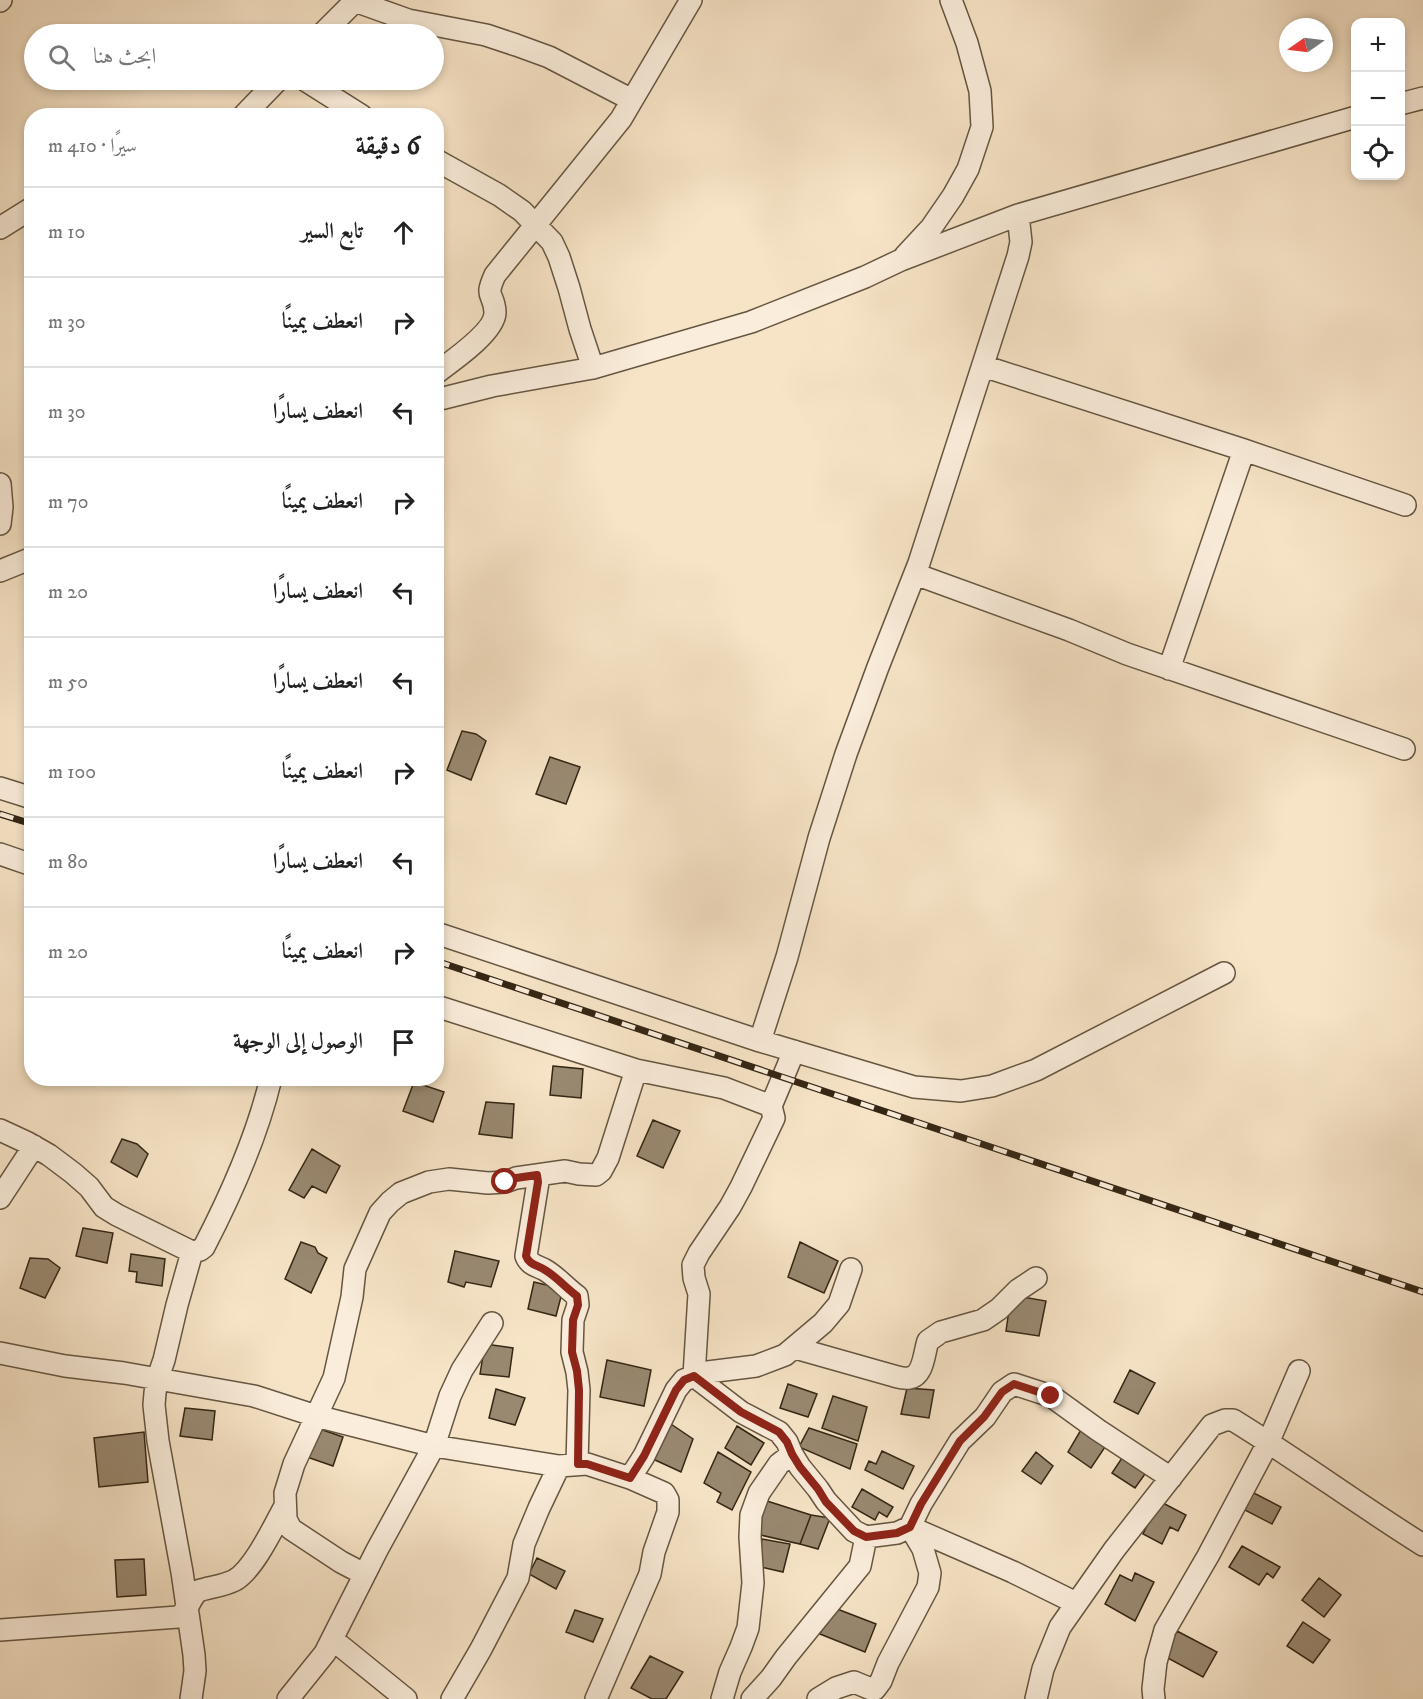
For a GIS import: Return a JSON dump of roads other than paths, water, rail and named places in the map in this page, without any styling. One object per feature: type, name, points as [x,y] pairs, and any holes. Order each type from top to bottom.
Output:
[{"type":"street","points":[[332,24],[356,0],[408,20],[429,24]]},
{"type":"street","points":[[444,367],[465,351],[490,326],[496,313],[489,295],[489,288],[495,275],[621,119],[691,0]]},
{"type":"street","points":[[901,260],[931,228],[953,196],[968,170],[981,127],[980,91],[967,43],[951,0]]},
{"type":"street","points":[[444,27],[486,35],[538,53],[632,100]]},
{"type":"street","points":[[251,108],[268,90]]},
{"type":"street","points":[[321,90],[349,108]]},
{"type":"street","points":[[1405,103],[1423,98]]},
{"type":"street","points":[[444,398],[492,386],[593,368],[751,322],[1018,215],[1351,118]]},
{"type":"street","points":[[444,164],[499,195],[522,212],[552,242],[559,257],[593,368]]},
{"type":"street","points":[[760,1041],[846,754],[915,574],[1018,256],[1021,242],[1018,215]]},
{"type":"street","points":[[0,228],[24,218]]},
{"type":"street","points":[[983,366],[1244,450],[1405,505]]},
{"type":"street","points":[[1168,669],[1244,450]]},
{"type":"street","points":[[0,484],[2,507],[0,524]]},
{"type":"street","points":[[0,572],[24,562]]},
{"type":"street","points":[[915,574],[1059,626],[1168,669],[1404,749]]},
{"type":"street","points":[[0,788],[24,796]]},
{"type":"street","points":[[0,854],[24,862]]},
{"type":"street","points":[[444,936],[760,1041],[914,1087],[961,1091],[992,1086],[1035,1070],[1224,973]]},
{"type":"street","points":[[444,1009],[636,1070],[724,1088],[771,1106]]},
{"type":"street","points":[[694,1376],[699,1294],[693,1265],[730,1207],[774,1118],[771,1106],[794,1051]]},
{"type":"street","points":[[364,1574],[341,1562],[291,1529],[286,1519],[285,1493],[294,1464],[334,1378],[356,1269],[380,1213],[401,1193],[429,1182],[448,1179],[488,1183],[505,1182],[516,1178],[565,1171],[596,1175],[602,1171],[611,1148],[636,1070]]},
{"type":"street","points":[[0,1130],[34,1146],[73,1173],[89,1187],[104,1207],[192,1252],[204,1247],[228,1200],[248,1151],[268,1086]]},
{"type":"street","points":[[0,1198],[34,1146]]},
{"type":"street","points":[[452,1699],[518,1578],[524,1544],[538,1508],[568,1465],[579,1390],[572,1352],[573,1320],[578,1300],[577,1296],[547,1271],[527,1260],[538,1182],[537,1175]]},
{"type":"street","points":[[190,1699],[195,1663],[192,1634],[158,1441],[154,1405],[158,1380],[192,1252]]},
{"type":"street","points":[[630,1478],[644,1456],[676,1390],[684,1380],[708,1372],[756,1366],[785,1355],[823,1323],[838,1304],[851,1269]]},
{"type":"street","points":[[795,1348],[894,1376],[909,1378],[917,1374],[923,1364],[928,1341],[941,1332],[983,1320],[1036,1278]]},
{"type":"street","points":[[288,1699],[325,1653],[364,1574],[434,1446],[450,1396],[462,1370],[492,1323]]},
{"type":"street","points":[[0,1353],[65,1366],[124,1373],[254,1396],[316,1416],[434,1446],[568,1465],[587,1464],[630,1478],[663,1493],[669,1500],[668,1512],[654,1552],[650,1574],[596,1699]]},
{"type":"street","points":[[1154,1699],[1156,1662],[1165,1630],[1208,1556],[1268,1443],[1299,1371]]},
{"type":"street","points":[[694,1376],[741,1412],[779,1432],[787,1442],[792,1454],[837,1514],[854,1531],[866,1537],[897,1533],[910,1527],[921,1504],[960,1441],[984,1417],[1002,1392],[1014,1384],[1051,1396],[1171,1478]]},
{"type":"street","points":[[1035,1699],[1043,1670],[1060,1627],[1114,1550],[1212,1425],[1225,1420],[1233,1420],[1337,1487],[1377,1517],[1423,1545]]},
{"type":"street","points":[[722,1699],[748,1628],[753,1583],[751,1515],[759,1493],[779,1464],[792,1454]]},
{"type":"street","points":[[0,1630],[178,1617],[184,1613],[198,1591],[232,1581],[244,1574],[285,1506]]},
{"type":"street","points":[[910,1527],[1013,1572],[1076,1603]]},
{"type":"street","points":[[818,1699],[836,1688],[854,1682],[875,1689],[881,1681],[928,1587],[930,1573],[926,1557],[910,1527]]},
{"type":"street","points":[[752,1699],[860,1566],[866,1537]]},
{"type":"street","points":[[332,1639],[406,1699]]},
{"type":"railway","points":[[0,814],[24,822]]},
{"type":"railway","points":[[444,964],[1423,1292]]}]
